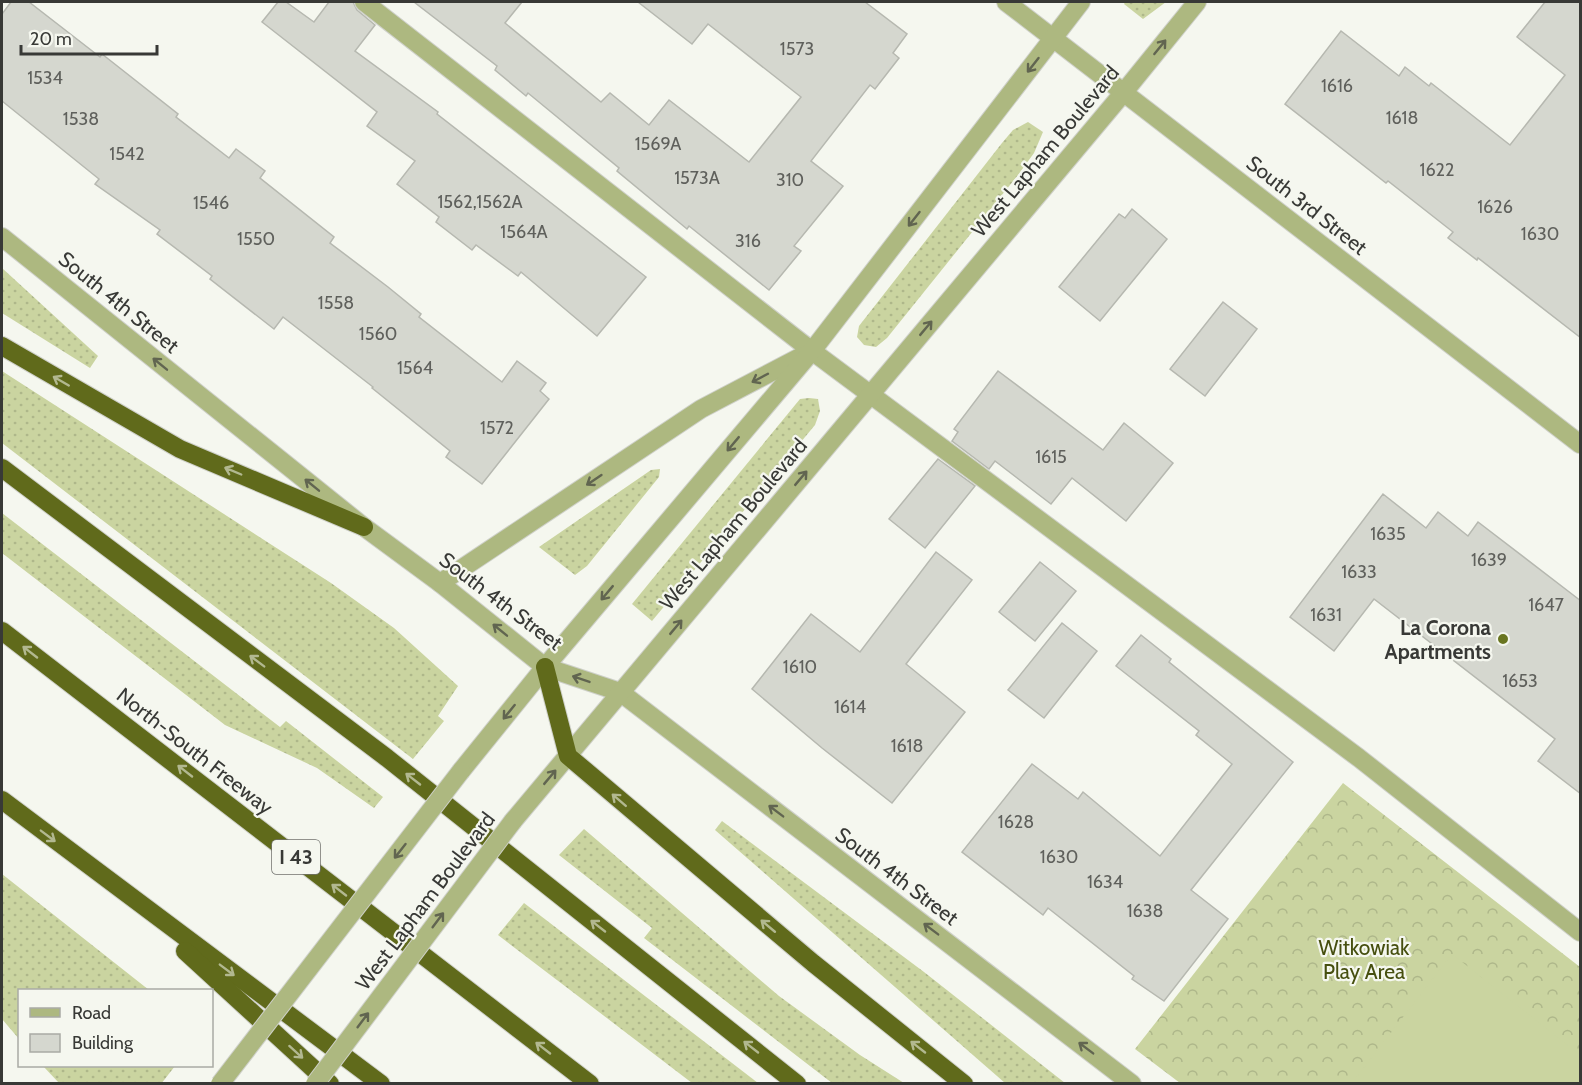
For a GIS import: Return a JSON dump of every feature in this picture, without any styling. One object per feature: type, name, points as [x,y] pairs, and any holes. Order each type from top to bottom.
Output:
[{"type":"highway","points":[[2,345],[180,449],[364,527]]},
{"type":"highway","points":[[2,468],[387,758],[797,1083]]},
{"type":"highway","name":"North-South Freeway","points":[[2,630],[590,1083]]},
{"type":"highway","points":[[545,667],[568,756],[813,963],[964,1083]]},
{"type":"highway","points":[[2,800],[381,1083]]},
{"type":"highway","points":[[113,885],[330,1083]]},
{"type":"street","points":[[364,2],[812,351],[1359,758],[1581,932]]},
{"type":"street","name":"South 3rd Street","points":[[1006,2],[1581,444]]},
{"type":"street","points":[[220,1083],[461,771],[545,667],[812,351],[1081,2]]},
{"type":"street","name":"West Lapham Boulevard","points":[[315,1083],[513,822],[1197,2]]},
{"type":"street","name":"South 4th Street","points":[[2,237],[364,527],[440,583],[545,667],[620,692],[1132,1083]]},
{"type":"street","points":[[440,583],[701,409],[812,351]]},
{"type":"green space","points":[[1125,2],[1166,2],[1143,19],[1124,4]]},
{"type":"green space","points":[[1028,122],[1043,132],[1034,153],[1018,175],[887,338],[876,347],[864,345],[857,337],[859,326],[1002,143],[1013,130]]},
{"type":"green space","points":[[2,268],[98,356],[90,368],[2,313]]},
{"type":"green space","points":[[2,371],[331,583],[394,628],[458,686],[438,716],[444,721],[413,759],[2,443]]},
{"type":"green space","points":[[800,399],[818,399],[820,411],[815,425],[652,621],[632,604]]},
{"type":"green space","points":[[660,469],[659,477],[587,566],[575,575],[539,547],[651,470]]},
{"type":"green space","points":[[2,513],[280,727],[286,721],[383,797],[374,808],[317,768],[225,725],[2,553]]},
{"type":"green space","name":"Witkowiak Play Area","points":[[1343,783],[1580,967],[1580,1083],[1180,1083],[1135,1049]]},
{"type":"green space","points":[[722,821],[924,972],[1065,1083],[1005,1083],[715,830]]},
{"type":"green space","points":[[584,829],[779,996],[860,1055],[904,1083],[832,1083],[644,938],[652,928],[559,855]]},
{"type":"green space","points":[[2,874],[148,989],[18,989],[18,1038],[2,1019]]},
{"type":"green space","points":[[524,903],[758,1083],[692,1083],[498,935]]},
{"type":"green space","points":[[1452,954],[1580,1055],[1580,1083],[1352,1083]]},
{"type":"green space","points":[[44,1067],[174,1067],[161,1084],[59,1083]]},
{"type":"building","points":[[11,2],[29,2],[100,57],[102,54],[178,114],[176,117],[229,158],[236,149],[265,171],[260,178],[334,237],[330,243],[388,287],[421,314],[419,317],[502,382],[517,361],[546,383],[540,391],[549,399],[482,484],[446,457],[450,451],[283,317],[274,329],[210,279],[212,276],[157,234],[160,230],[95,184],[99,179],[2,101],[2,14]]},
{"type":"building","points":[[278,2],[286,2],[314,22],[329,2],[353,2],[357,10],[375,25],[355,51],[438,112],[437,114],[646,277],[597,336],[521,272],[518,276],[476,245],[472,250],[436,222],[439,217],[397,184],[415,161],[367,126],[377,112],[262,22]]},
{"type":"building","points":[[414,2],[522,2],[505,23],[601,102],[610,93],[649,125],[669,100],[749,162],[801,97],[708,24],[692,44],[638,2],[865,2],[907,34],[893,53],[899,58],[875,89],[870,85],[811,161],[843,186],[794,246],[801,251],[769,290],[689,226],[687,229],[617,171],[619,168],[528,93],[526,96],[495,70],[497,66]]},
{"type":"building","points":[[1545,2],[1581,2],[1581,338],[1478,258],[1477,260],[1448,238],[1453,232],[1285,104],[1341,31],[1399,76],[1405,67],[1429,86],[1431,83],[1510,145],[1565,75],[1517,37]]},
{"type":"building","points":[[1132,209],[1167,239],[1100,321],[1059,287],[1119,214],[1125,218]]},
{"type":"building","points":[[1223,302],[1257,329],[1205,396],[1170,369]]},
{"type":"building","points":[[998,371],[1103,450],[1124,423],[1173,463],[1126,521],[1072,478],[1051,504],[995,461],[989,469],[952,441],[958,432],[954,429]]},
{"type":"building","points":[[938,459],[975,486],[925,548],[889,519]]},
{"type":"building","name":"La Corona Apartments","points":[[1383,494],[1426,528],[1438,512],[1468,536],[1478,522],[1581,601],[1581,794],[1538,761],[1555,739],[1374,599],[1334,651],[1290,617]]},
{"type":"building","points":[[936,552],[972,580],[906,664],[965,712],[892,803],[752,689],[811,614],[860,652]]},
{"type":"building","points":[[1040,562],[1076,591],[1035,641],[999,612]]},
{"type":"building","points":[[1062,623],[1097,651],[1044,718],[1008,690]]},
{"type":"building","points":[[1141,635],[1171,659],[1169,662],[1293,762],[1191,890],[1228,919],[1164,1001],[1132,979],[1134,976],[1048,908],[1043,915],[962,852],[1032,764],[1078,799],[1083,792],[1160,856],[1232,764],[1196,735],[1199,731],[1116,666]]},
{"type":"place","name":"La Corona Apartments","points":[[1503,639]]}]
